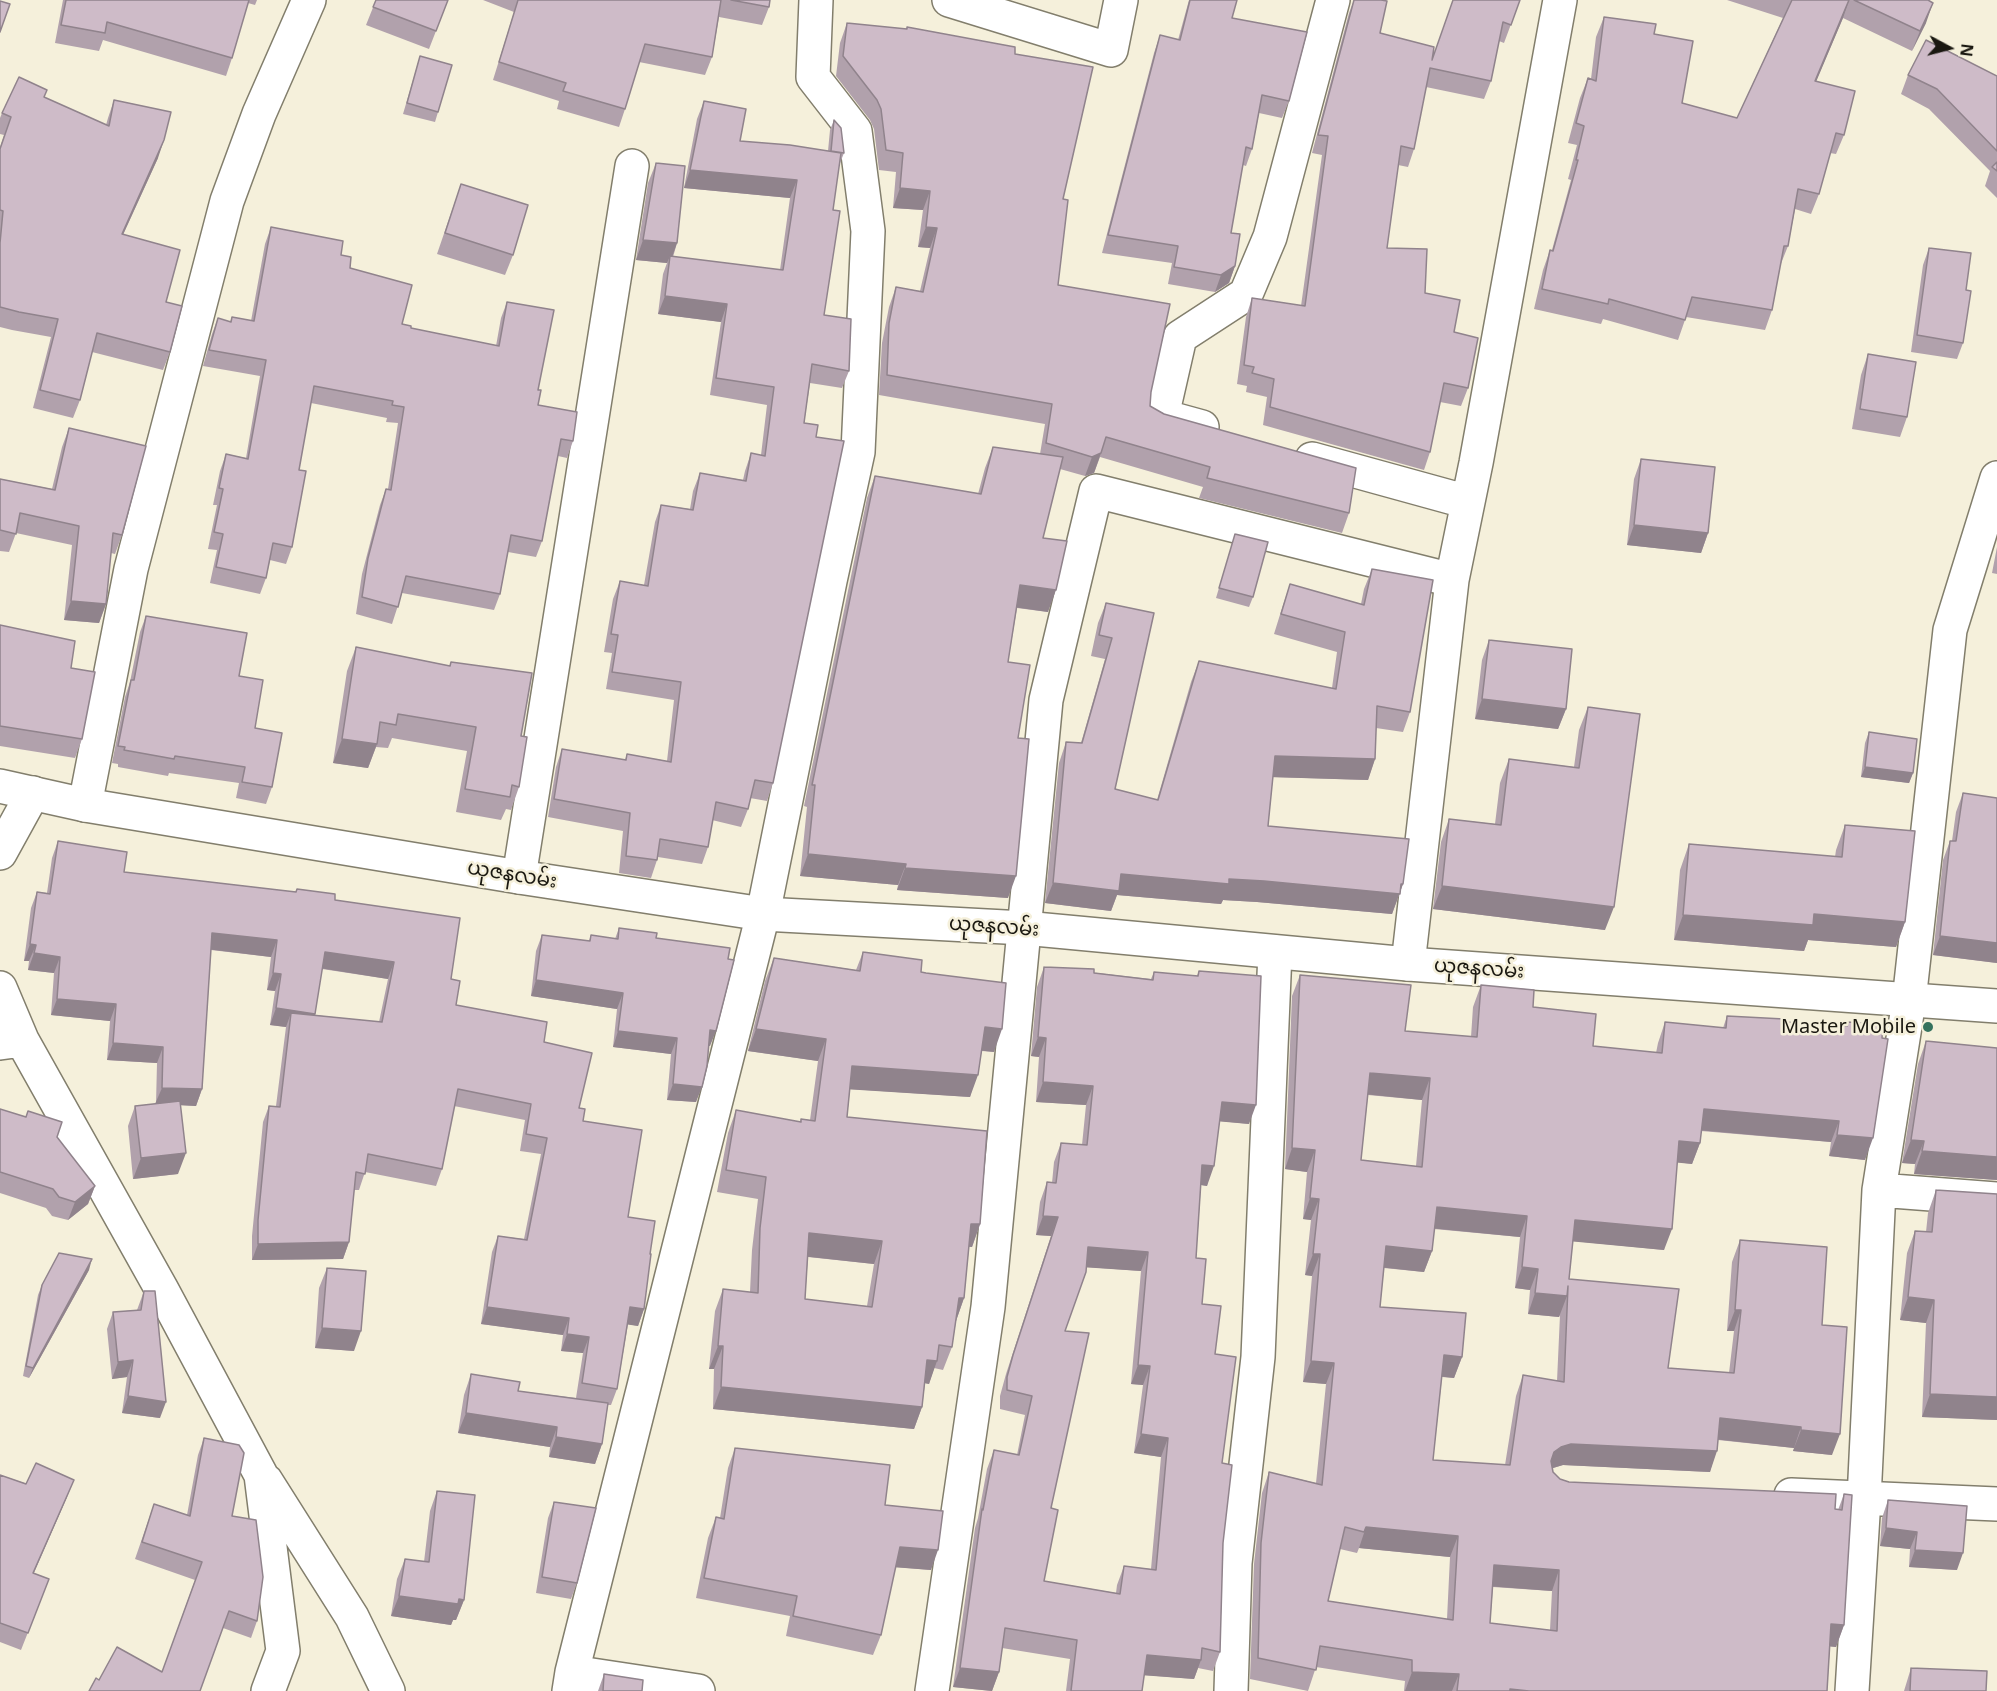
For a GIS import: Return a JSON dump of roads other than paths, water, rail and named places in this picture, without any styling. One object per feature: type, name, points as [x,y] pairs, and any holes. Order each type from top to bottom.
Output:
[{"type":"street","points":[[85,805],[131,569],[227,201],[259,114],[309,0]]},
{"type":"street","points":[[698,1691],[571,1682],[763,914],[858,452],[868,231],[855,131],[813,77],[816,0]]},
{"type":"street","points":[[949,0],[1111,50],[1121,0]]},
{"type":"street","points":[[1230,435],[1162,416],[1180,337],[1246,294],[1270,237],[1333,0]]},
{"type":"street","points":[[1408,964],[1452,580],[1560,0]]},
{"type":"street","points":[[519,877],[632,166]]},
{"type":"street","points":[[1287,451],[1467,502]]},
{"type":"street","points":[[1852,1691],[1879,1190],[1909,1001],[1950,630],[1997,478]]},
{"type":"street","points":[[932,1691],[988,1307],[1046,700],[1096,491],[1452,580]]},
{"type":"street","name":"ယုဇနလမ်း","points":[[0,786],[85,805],[519,877],[763,914],[1024,928],[1408,964],[1997,1006]]},
{"type":"street","points":[[0,853],[33,793]]},
{"type":"street","points":[[1231,1691],[1235,1563],[1258,1358],[1275,952]]},
{"type":"street","points":[[0,988],[11,1042],[162,1290],[261,1475],[352,1617],[388,1691]]},
{"type":"street","points":[[1879,1190],[1997,1199]]},
{"type":"street","points":[[261,1475],[283,1651],[268,1691]]},
{"type":"street","points":[[1759,1494],[1997,1504]]},
{"type":"place","name":"Master Mobile","points":[[1928,1027]]}]
